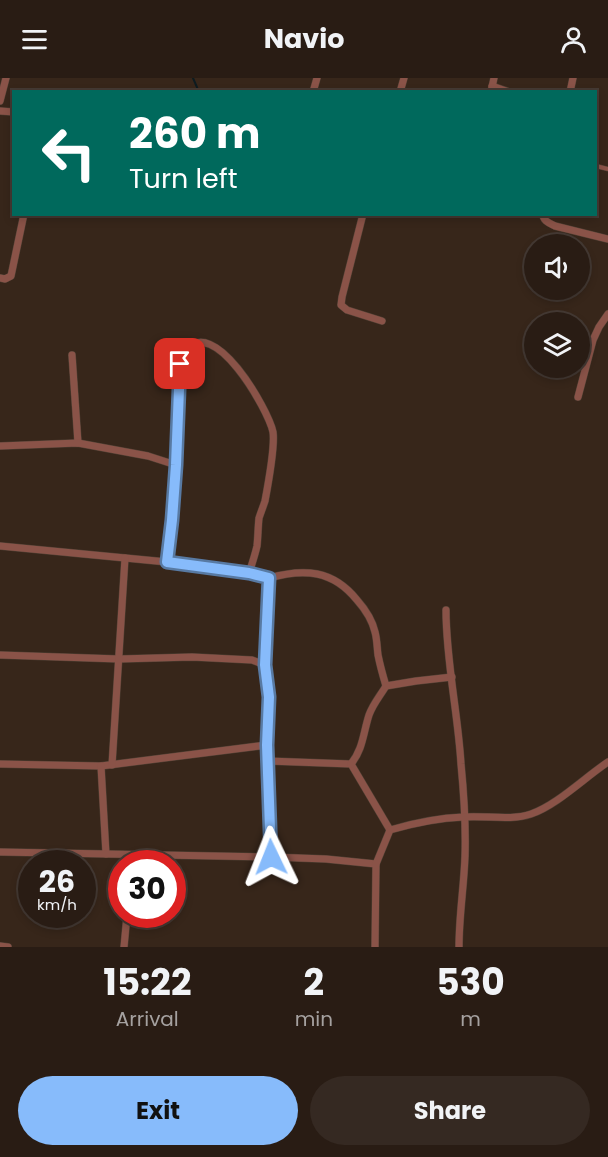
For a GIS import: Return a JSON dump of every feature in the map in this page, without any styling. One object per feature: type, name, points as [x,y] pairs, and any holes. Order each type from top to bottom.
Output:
[{"type":"street","points":[[0,101],[6,78]]},
{"type":"street","points":[[0,278],[5,279],[11,276],[24,216]]},
{"type":"street","points":[[362,216],[341,305],[348,310],[382,321]]},
{"type":"street","points":[[543,216],[547,223],[555,226],[608,239]]},
{"type":"street","points":[[578,397],[593,340],[608,314]]},
{"type":"street","points":[[167,562],[176,465],[180,364],[185,352],[192,345],[203,342],[215,347],[231,359],[249,381],[273,431],[274,442],[265,499],[259,520],[257,545],[249,573]]},
{"type":"street","points":[[72,355],[78,443]]},
{"type":"street","points":[[0,446],[78,443],[148,456],[176,465]]},
{"type":"street","points":[[0,546],[167,562],[249,573],[269,578],[283,574],[304,573],[328,576],[348,588],[367,612],[375,632],[386,686]]},
{"type":"street","points":[[112,765],[125,558]]},
{"type":"street","points":[[269,578],[265,665],[269,697],[267,745],[271,857]]},
{"type":"street","points":[[446,610],[446,633],[461,761],[464,816],[465,855],[459,947]]},
{"type":"street","points":[[0,655],[119,659],[192,657],[252,660],[265,665]]},
{"type":"street","points":[[351,764],[358,755],[374,704],[386,686],[452,677]]},
{"type":"street","points":[[0,764],[101,766],[267,745]]},
{"type":"street","points":[[268,761],[351,764]]},
{"type":"street","points":[[390,830],[426,820],[464,816],[514,817],[529,814],[544,808],[608,762]]},
{"type":"street","points":[[351,764],[390,830]]},
{"type":"street","points":[[0,852],[106,854],[101,766]]},
{"type":"street","points":[[375,947],[376,864],[390,830]]},
{"type":"street","points":[[186,856],[326,859],[376,864]]},
{"type":"street","points":[[124,947],[126,928]]},
{"type":"street","points":[[0,946],[8,947]]},
{"type":"waterway","points":[[193,78],[198,90]]},
{"type":"route","points":[[180,364],[176,465],[167,562],[249,573],[269,578],[265,665],[269,697],[267,745],[271,857]]}]
